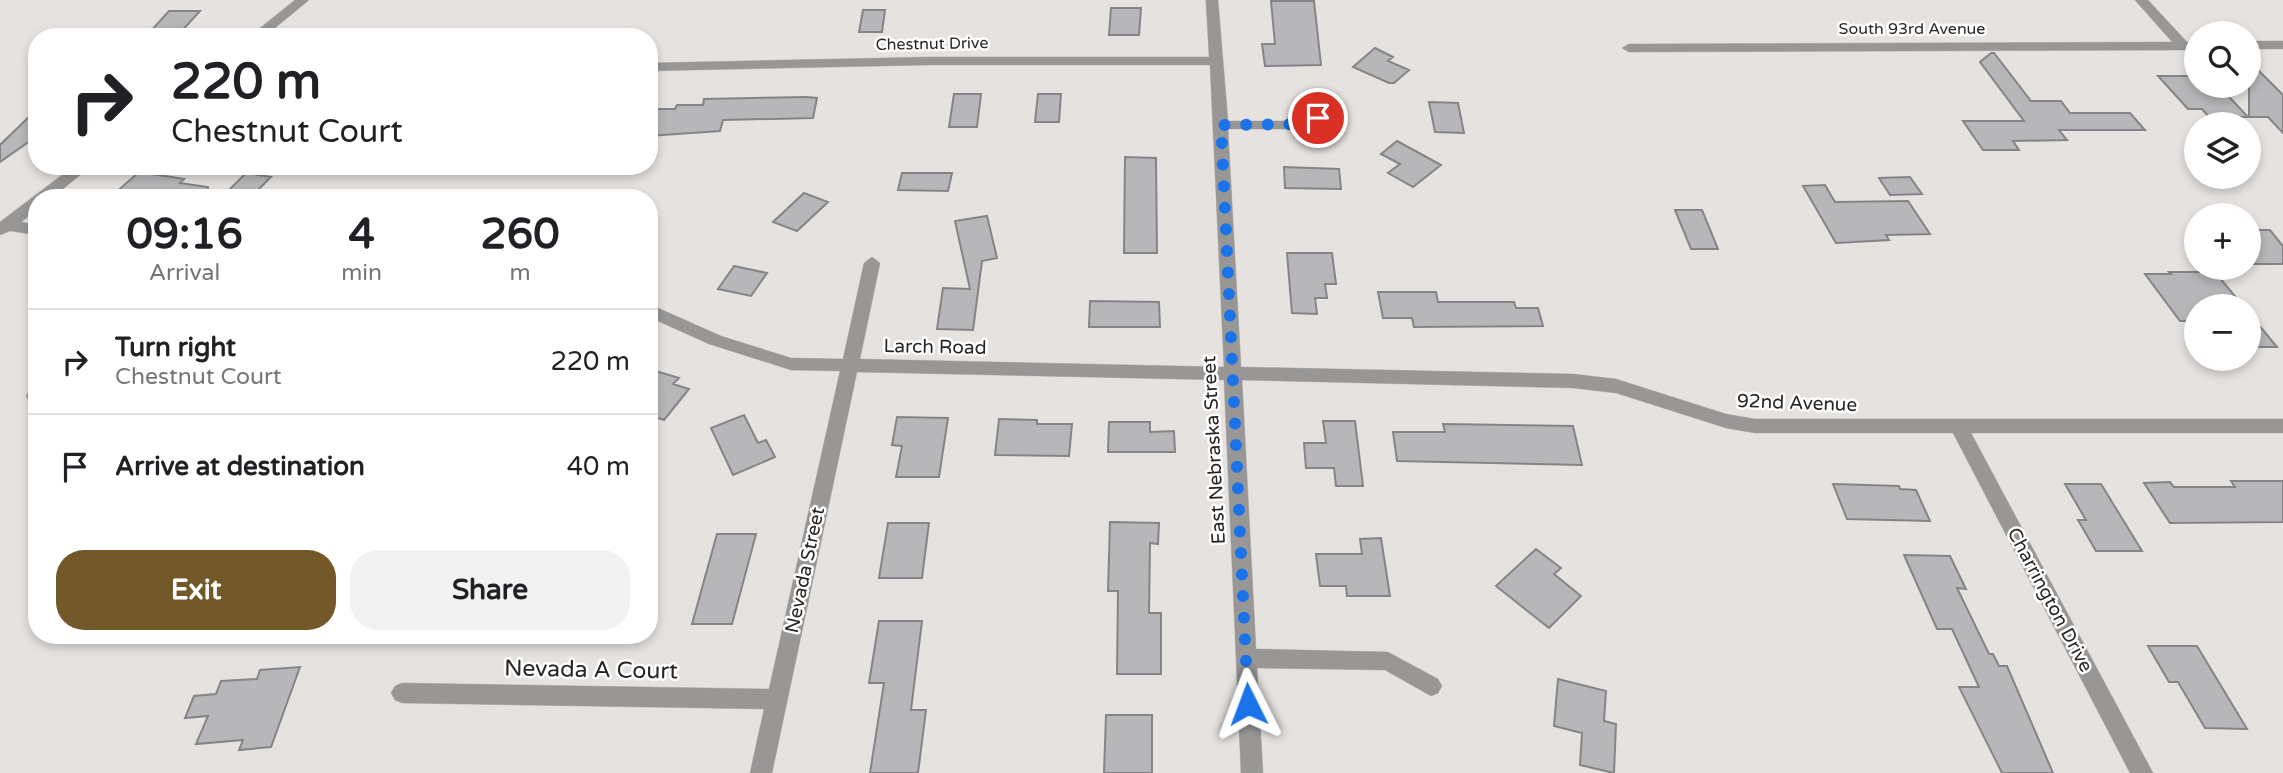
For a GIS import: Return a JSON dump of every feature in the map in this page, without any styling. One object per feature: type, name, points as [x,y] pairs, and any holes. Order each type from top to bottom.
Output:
[{"type":"street","points":[[267,28],[303,0]]},
{"type":"street","name":"East Nebraska Street","points":[[1212,0],[1214,61],[1221,125],[1252,773]]},
{"type":"street","points":[[2141,0],[2184,40]]},
{"type":"street","points":[[2261,46],[2283,45]]},
{"type":"street","name":"South 93rd Avenue","points":[[1629,48],[2184,46]]},
{"type":"street","name":"Chestnut Drive","points":[[658,67],[928,61],[1214,61]]},
{"type":"street","points":[[1221,125],[1300,124],[1336,113]]},
{"type":"street","points":[[54,189],[72,175]]},
{"type":"street","points":[[4,227],[28,209]]},
{"type":"street","points":[[4,227],[28,229]]},
{"type":"street","name":"Nevada Street","points":[[761,773],[872,263]]},
{"type":"street","name":"Larch Road","points":[[658,314],[715,340],[791,364],[1231,374]]},
{"type":"street","name":"92nd Avenue","points":[[1231,374],[1573,381],[1616,386],[1726,421],[1755,426],[2283,426]]},
{"type":"street","name":"Charrington Drive","points":[[1958,426],[2142,773]]},
{"type":"street","points":[[1246,658],[1388,662],[1431,686]]},
{"type":"street","name":"Nevada A Court","points":[[402,693],[778,699]]},
{"type":"building","points":[[1271,1],[1314,1],[1321,65],[1265,66],[1262,44],[1275,44]]},
{"type":"building","points":[[1111,8],[1141,8],[1139,35],[1109,35]]},
{"type":"building","points":[[863,10],[885,10],[882,32],[859,32]]},
{"type":"building","points":[[169,11],[200,11],[184,28],[153,28]]},
{"type":"building","points":[[1375,48],[1393,57],[1388,61],[1409,70],[1394,83],[1389,83],[1353,67]]},
{"type":"building","points":[[1994,53],[2031,101],[2061,101],[2070,113],[2130,113],[2145,130],[2059,130],[2067,140],[2013,141],[2019,150],[1983,150],[1963,121],[2024,121],[1980,62]]},
{"type":"building","points":[[2261,73],[2283,95],[2283,133],[2268,117],[2261,117],[2261,112],[2249,112],[2249,98],[2261,98]]},
{"type":"building","points":[[2158,76],[2184,76],[2184,98],[2230,98],[2243,112],[2205,112],[2202,109],[2188,109]]},
{"type":"building","points":[[954,94],[981,94],[977,127],[949,127]]},
{"type":"building","points":[[1038,94],[1061,94],[1059,122],[1035,122]]},
{"type":"building","points":[[817,98],[813,118],[723,120],[720,131],[658,135],[658,109],[675,109],[677,105],[703,105],[704,99]]},
{"type":"building","points":[[1429,102],[1458,103],[1464,133],[1435,132]]},
{"type":"building","points":[[28,118],[28,142],[0,162],[0,145]]},
{"type":"building","points":[[1397,141],[1441,165],[1413,187],[1388,173],[1400,164],[1381,154]]},
{"type":"building","points":[[1125,157],[1156,158],[1157,253],[1124,253]]},
{"type":"building","points":[[1284,167],[1339,169],[1341,189],[1285,188]]},
{"type":"building","points":[[902,173],[952,173],[948,191],[898,190]]},
{"type":"building","points":[[136,175],[184,179],[180,183],[208,187],[208,189],[120,189]]},
{"type":"building","points":[[244,175],[271,177],[259,189],[230,189]]},
{"type":"building","points":[[1910,177],[1922,194],[1890,195],[1879,178]]},
{"type":"building","points":[[1825,185],[1835,202],[1908,201],[1930,234],[1886,235],[1889,240],[1836,243],[1803,186]]},
{"type":"building","points":[[804,193],[828,202],[797,231],[773,222]]},
{"type":"building","points":[[1675,210],[1702,210],[1718,249],[1691,249]]},
{"type":"building","points":[[987,216],[997,258],[982,261],[973,330],[937,329],[943,288],[970,289],[955,221]]},
{"type":"building","points":[[2261,230],[2270,230],[2283,246],[2283,264],[2261,264]]},
{"type":"building","points":[[1287,253],[1332,253],[1336,284],[1325,284],[1327,298],[1315,298],[1317,314],[1292,313]]},
{"type":"building","points":[[734,266],[767,273],[751,296],[718,289]]},
{"type":"building","points":[[2169,272],[2184,272],[2184,280],[2222,280],[2233,294],[2184,294],[2184,321],[2180,321],[2145,274],[2171,274]]},
{"type":"building","points":[[1378,292],[1436,292],[1438,302],[1514,302],[1516,308],[1538,308],[1543,326],[1414,327],[1412,318],[1383,318]]},
{"type":"building","points":[[1090,301],[1159,302],[1160,327],[1089,327]]},
{"type":"building","points":[[2261,328],[2277,347],[2261,347]]},
{"type":"building","points":[[658,372],[679,378],[673,384],[689,389],[664,420],[658,418]]},
{"type":"building","points":[[744,415],[758,443],[766,440],[775,457],[733,475],[711,428]]},
{"type":"building","points":[[897,417],[948,418],[939,477],[896,477],[902,446],[892,445]]},
{"type":"building","points":[[999,419],[1037,420],[1037,424],[1072,424],[1069,456],[995,455]]},
{"type":"building","points":[[1323,421],[1355,421],[1363,486],[1336,486],[1334,468],[1306,468],[1304,443],[1326,443]]},
{"type":"building","points":[[1109,422],[1150,422],[1150,432],[1174,431],[1175,452],[1108,452]]},
{"type":"building","points":[[1443,424],[1573,426],[1582,465],[1397,461],[1393,432],[1445,432]]},
{"type":"building","points":[[2231,481],[2283,481],[2283,522],[2170,523],[2144,483],[2170,482],[2174,487],[2235,487]]},
{"type":"building","points":[[1833,484],[1899,486],[1900,489],[1916,490],[1930,521],[1847,519]]},
{"type":"building","points":[[2065,484],[2101,484],[2142,551],[2096,551],[2078,520],[2086,520]]},
{"type":"building","points":[[1110,522],[1159,523],[1158,544],[1150,543],[1149,613],[1161,613],[1161,674],[1117,674],[1118,591],[1108,591]]},
{"type":"building","points":[[888,523],[929,523],[922,578],[879,578]]},
{"type":"building","points":[[717,534],[756,534],[732,624],[692,624]]},
{"type":"building","points":[[1381,538],[1390,596],[1347,596],[1346,586],[1320,586],[1316,554],[1362,554],[1360,539]]},
{"type":"building","points":[[1536,549],[1561,568],[1554,574],[1581,596],[1549,628],[1496,586]]},
{"type":"building","points":[[1904,555],[1950,556],[1966,589],[1957,588],[1989,654],[1993,654],[1999,666],[2007,666],[2053,773],[2002,773],[1959,687],[1979,687],[1952,629],[1937,629]]},
{"type":"building","points":[[879,621],[922,621],[911,710],[926,710],[918,773],[870,773],[884,683],[869,683]]},
{"type":"building","points":[[2148,646],[2197,646],[2247,729],[2205,728],[2178,682],[2169,682]]},
{"type":"building","points":[[300,667],[271,747],[239,750],[243,740],[196,744],[208,716],[185,718],[194,696],[216,694],[221,681],[257,679],[260,670]]},
{"type":"building","points":[[1558,679],[1606,691],[1604,721],[1616,724],[1614,773],[1580,765],[1582,733],[1554,726]]},
{"type":"building","points":[[1106,715],[1152,715],[1152,773],[1104,773]]},
{"type":"route","points":[[1248,704],[1221,125],[1300,124],[1318,118]]}]
